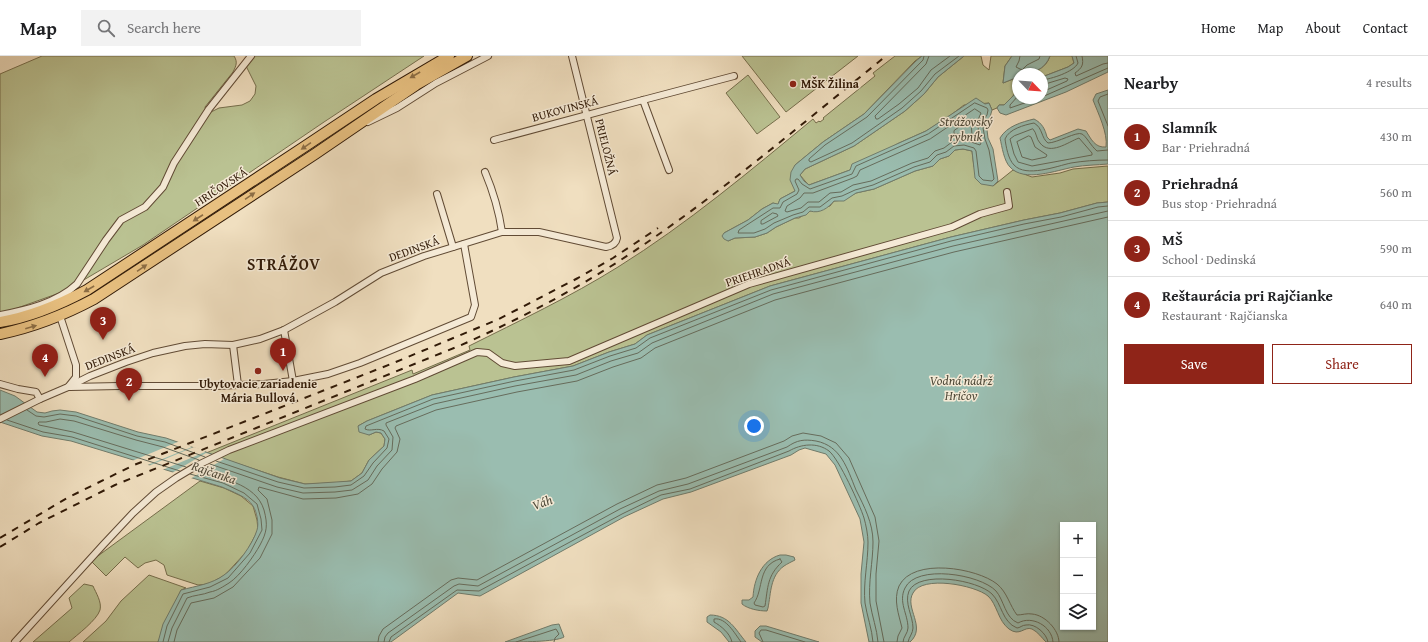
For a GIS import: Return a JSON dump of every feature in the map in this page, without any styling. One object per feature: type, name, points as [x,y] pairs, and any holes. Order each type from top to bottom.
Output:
[{"type":"main road","name":"HRIČOVSKÁ","points":[[0,322],[48,309],[87,290],[376,99],[449,56]]},
{"type":"main road","name":"HRIČOVSKÁ","points":[[0,334],[24,329],[60,316],[94,299],[416,85],[467,56]]},
{"type":"street","points":[[0,315],[32,307],[54,299],[71,290],[121,220],[145,207],[163,187],[174,163],[209,109],[251,56]]},
{"type":"street","name":"HRIČOVSKÁ","points":[[348,131],[389,113],[436,83],[488,56]]},
{"type":"street","name":"PRIELOŽNÁ","points":[[572,56],[617,238],[616,242]]},
{"type":"street","name":"BUKOVINSKÁ","points":[[494,140],[734,76]]},
{"type":"street","points":[[643,100],[669,170]]},
{"type":"street","points":[[485,172],[500,218],[502,232]]},
{"type":"street","name":"PRIEHRADNÁ","points":[[15,642],[103,545],[156,492],[176,478],[218,455],[415,379],[477,352],[485,352],[502,363],[515,366],[569,361],[749,284],[952,226],[980,214],[1009,206],[1007,192]]},
{"type":"street","points":[[437,194],[453,247]]},
{"type":"street","name":"DEDINSKÁ","points":[[0,419],[33,402],[95,374],[153,353],[185,346],[205,344],[233,345],[260,339],[284,330],[335,302],[381,273],[424,256],[502,232],[539,232],[606,246],[612,246],[616,242]]},
{"type":"street","points":[[68,387],[216,386],[264,384],[293,381],[328,374],[360,364],[470,318],[473,313],[475,302],[464,244]]},
{"type":"street","points":[[60,316],[76,365],[76,377],[68,387]]},
{"type":"street","points":[[284,330],[293,381]]},
{"type":"street","points":[[233,345],[238,385]]},
{"type":"street","points":[[0,384],[36,392],[40,399]]},
{"type":"green space","points":[[42,56],[234,56],[236,64],[233,72],[205,107],[206,112],[211,112],[219,108],[242,105],[250,101],[255,94],[256,86],[246,66],[254,56],[424,56],[143,245],[65,291],[9,311],[0,312],[0,74]]},
{"type":"green space","name":"MŠK Žilina","points":[[742,56],[858,56],[786,112]]},
{"type":"green space","points":[[895,56],[922,56],[915,61],[864,114],[823,142],[795,165],[795,191],[780,199],[778,205],[773,203],[762,209],[748,220],[724,233],[728,241],[735,238],[755,237],[767,233],[776,227],[795,218],[799,218],[810,211],[830,206],[834,201],[844,200],[856,193],[874,189],[915,171],[933,166],[940,159],[949,156],[955,150],[963,149],[972,151],[974,167],[993,186],[1013,170],[1032,177],[1060,173],[1073,169],[1108,166],[1108,202],[1097,203],[1060,213],[951,237],[770,286],[647,335],[635,344],[573,366],[432,395],[358,426],[369,435],[376,432],[381,433],[385,439],[384,446],[369,460],[362,473],[351,481],[305,484],[278,477],[206,453],[412,370],[413,374],[470,350],[469,346],[600,278],[669,233],[742,177],[813,119],[816,123],[824,119],[823,118],[875,76],[873,73]]},
{"type":"green space","points":[[964,56],[981,56],[983,65],[989,70],[991,56],[1012,56],[1005,66],[1003,83],[1012,79],[1012,97],[1004,105],[999,105],[997,108],[992,110],[989,103],[964,105],[926,131],[899,143],[850,170],[809,185],[800,175],[805,169],[854,146],[905,111],[924,94],[938,77]]},
{"type":"green space","points":[[1050,56],[1072,56],[1074,63],[1048,75],[1048,68],[1041,68]]},
{"type":"green space","points":[[748,75],[780,117],[757,134],[726,93]]},
{"type":"green space","points":[[200,481],[224,488],[241,496],[253,506],[257,520],[258,530],[247,551],[225,575],[209,584],[198,585],[167,575],[164,565],[156,560],[145,563],[138,568],[125,557],[106,576],[91,561]]},
{"type":"green space","points":[[149,575],[186,588],[181,590],[158,642],[83,642],[106,621],[121,601]]},
{"type":"green space","points":[[84,584],[93,586],[99,601],[100,610],[95,618],[69,642],[33,642],[72,608],[69,598]]},
{"type":"water","name":"Strážovský rybník","points":[[922,56],[964,56],[938,77],[924,94],[905,111],[854,146],[805,169],[800,175],[809,185],[850,170],[852,164],[926,131],[976,98],[985,104],[989,103],[992,110],[990,117],[986,122],[988,138],[993,149],[998,181],[993,186],[981,184],[975,178],[972,151],[963,149],[955,150],[949,156],[940,159],[933,166],[915,171],[874,189],[856,193],[844,201],[834,201],[824,210],[817,212],[810,211],[806,215],[795,218],[767,233],[755,237],[735,238],[728,241],[724,239],[722,236],[724,233],[748,220],[762,209],[773,203],[778,204],[780,199],[795,191],[790,180],[791,172],[795,165],[823,142],[864,114]]},
{"type":"water","name":"Strážovský rybník","points":[[1012,56],[1050,56],[1045,65],[1041,68],[1012,68],[1012,79],[1003,83],[1005,66]]},
{"type":"water","name":"Strážovský rybník","points":[[1072,56],[1108,56],[1108,72],[1048,99],[1048,75],[1074,63]]},
{"type":"water","name":"Strážovský rybník","points":[[1108,90],[1108,164],[1078,166],[1050,173],[1032,175],[1016,172],[1010,167],[1006,161],[1000,138],[1007,130],[1020,123],[1034,119],[1043,126],[1047,137],[1050,140],[1078,129],[1086,131],[1092,140],[1099,146],[1106,147],[1106,136],[1093,100],[1096,94]]},
{"type":"water","name":"Strážovský rybník","points":[[1012,97],[1012,104],[1035,104],[1006,115],[1000,113],[997,108],[999,105],[1004,105]]},
{"type":"water","name":"Vodná nádrž Hričov","points":[[1108,202],[1108,642],[1046,642],[1038,633],[1029,628],[1019,632],[1013,631],[1002,622],[994,603],[988,596],[972,588],[961,585],[937,583],[927,584],[918,588],[913,593],[911,605],[916,630],[915,636],[910,642],[869,642],[861,603],[861,574],[864,542],[860,519],[835,465],[826,454],[805,448],[791,455],[691,492],[663,499],[624,517],[480,596],[458,593],[391,642],[158,642],[163,624],[181,590],[214,581],[234,567],[244,555],[255,536],[258,527],[257,515],[251,503],[234,492],[222,487],[71,441],[42,436],[0,422],[0,390],[15,396],[37,412],[45,413],[60,410],[76,412],[138,432],[166,438],[280,478],[305,484],[351,481],[362,473],[369,460],[384,446],[385,439],[381,433],[376,432],[369,435],[359,432],[358,426],[432,395],[573,366],[635,344],[647,335],[770,286],[951,237],[1060,213],[1097,203]]},
{"type":"water","points":[[780,555],[794,557],[795,560],[784,566],[776,575],[772,585],[767,611],[761,611],[742,604],[742,600],[749,600],[753,597],[755,584],[760,571],[768,561]]},
{"type":"water","points":[[710,615],[722,617],[727,620],[746,642],[729,642],[721,632],[707,622],[707,617]]},
{"type":"water","points":[[559,624],[564,637],[560,639],[505,642],[552,625]]},
{"type":"water","points":[[760,626],[766,626],[819,642],[762,642],[755,637],[755,631]]},
{"type":"pier","points":[[180,441],[192,447],[145,466],[133,463],[132,461]]},
{"type":"pier","points":[[194,447],[204,450],[205,452],[160,471],[146,467]]},
{"type":"pier","points":[[206,453],[224,459],[190,479],[172,473]]},
{"type":"railway","points":[[0,547],[39,523],[115,485],[459,346],[509,323],[558,297],[606,269],[652,239],[712,196],[886,56]]},
{"type":"railway","points":[[0,538],[67,498],[134,465],[391,364],[499,319],[613,258],[658,228]]},
{"type":"place","name":"MŠK Žilina","points":[[793,84]]},
{"type":"place","name":"MŠ","points":[[103,340]]},
{"type":"place","name":"Ubytovacie zariadenie Mária Bullová","points":[[258,371]]},
{"type":"place","name":"Slamník","points":[[283,371]]},
{"type":"place","name":"Reštaurácia pri Rajčianke","points":[[45,377]]},
{"type":"place","name":"Priehradná","points":[[129,401]]},
{"type":"district","name":"STRÁŽOV","points":[[284,264]]},
{"type":"water label","name":"Rajčanka","points":[[214,472]]},
{"type":"water label","name":"Váh","points":[[542,502]]}]
